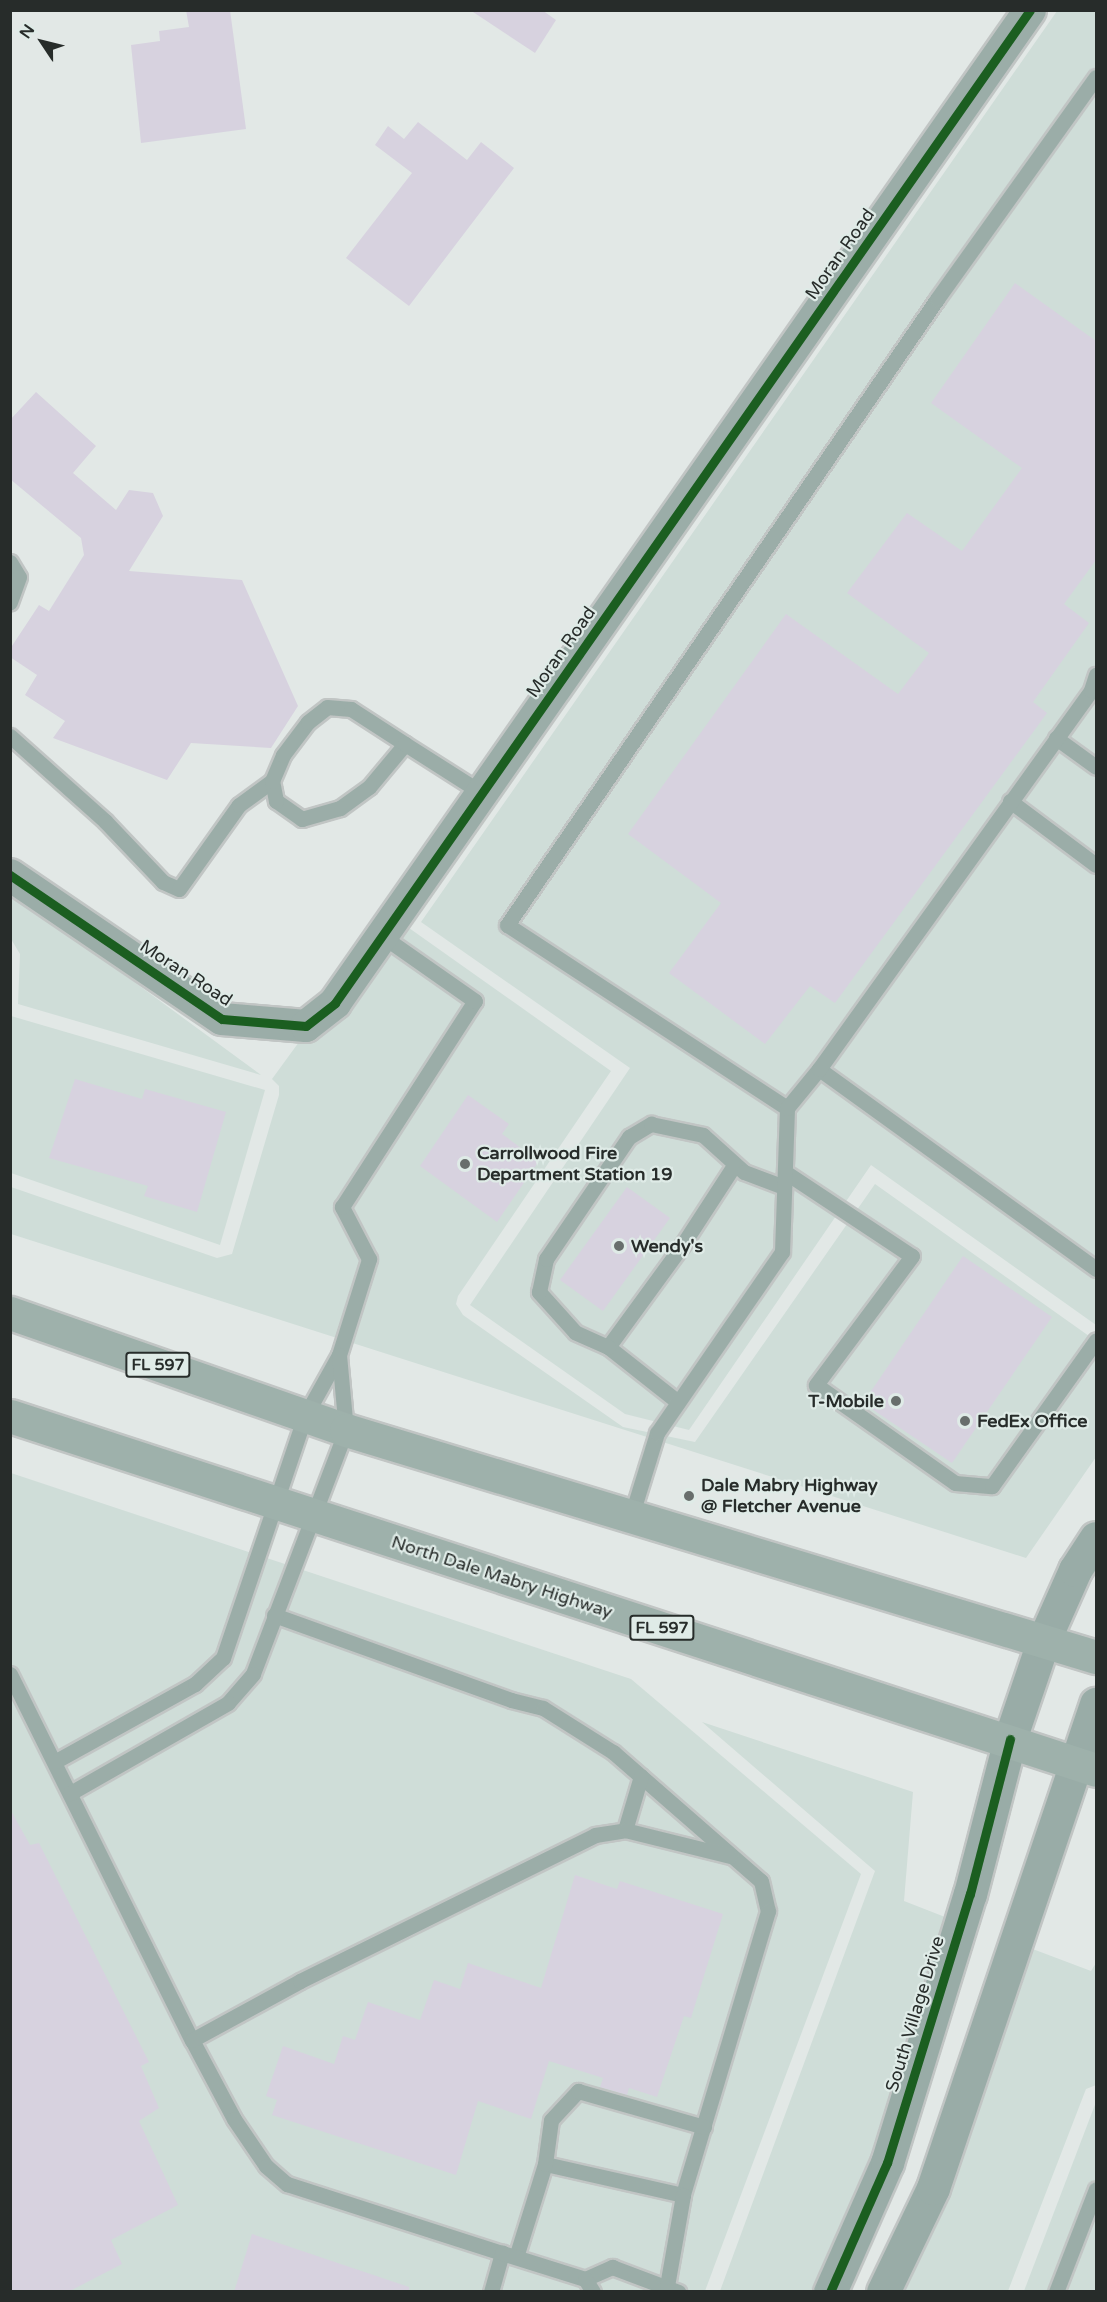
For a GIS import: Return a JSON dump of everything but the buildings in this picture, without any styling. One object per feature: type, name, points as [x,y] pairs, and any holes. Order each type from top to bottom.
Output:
[{"type":"main road","name":"FL 597","points":[[10,1313],[346,1430],[1096,1657]]},
{"type":"main road","name":"North Dale Mabry Highway","points":[[10,1416],[275,1505],[1010,1739],[1087,1767]]},
{"type":"street","name":"Moran Road","points":[[10,875],[222,1019],[306,1026],[335,1004],[1030,10]]},
{"type":"street","name":"South Village Drive","points":[[830,2292],[887,2163],[970,1894],[1010,1739],[1043,1642],[1075,1570],[1096,1538]]},
{"type":"street","points":[[883,2292],[933,2188],[1087,1767],[1096,1704]]},
{"type":"lane","points":[[787,1108],[507,925],[695,657],[877,385],[1096,77]]},
{"type":"lane","points":[[10,562],[19,577],[10,602]]},
{"type":"lane","points":[[631,1517],[657,1433],[782,1252],[787,1108],[819,1069],[1095,686]]},
{"type":"lane","points":[[10,736],[105,821],[163,882],[179,889],[239,805],[272,781],[289,747],[308,722],[327,707],[351,709],[482,793]]},
{"type":"lane","points":[[1056,738],[1096,767]]},
{"type":"lane","points":[[272,781],[276,801],[302,819],[340,808],[369,787],[405,744]]},
{"type":"lane","points":[[1010,801],[1096,865]]},
{"type":"lane","points":[[56,1761],[195,1684],[223,1658],[305,1416],[339,1355],[369,1259],[342,1207],[476,1001],[382,936]]},
{"type":"lane","points":[[819,1069],[1096,1269]]},
{"type":"lane","points":[[678,1402],[608,1347],[575,1332],[539,1292],[546,1259],[629,1137],[651,1124],[703,1135],[744,1172],[784,1180],[912,1256],[816,1385],[956,1483],[992,1486],[1096,1340]]},
{"type":"lane","points":[[608,1347],[683,1244],[735,1164]]},
{"type":"lane","points":[[70,1793],[228,1703],[253,1674],[346,1430],[339,1355]]},
{"type":"lane","points":[[10,1674],[56,1761],[192,2040],[234,2119],[266,2166],[287,2184],[509,2255],[589,2285],[612,2267],[673,2289],[683,2195],[768,1911],[762,1881],[589,1734],[543,1708],[511,1700],[274,1615]]},
{"type":"lane","points":[[625,1830],[641,1776]]},
{"type":"lane","points":[[192,2040],[300,1981],[561,1849],[595,1835],[625,1830],[733,1856]]},
{"type":"lane","points":[[491,2292],[509,2255],[544,2163],[551,2120],[578,2091],[704,2127]]},
{"type":"lane","points":[[544,2163],[683,2195]]},
{"type":"lane","points":[[1056,2292],[1096,2189]]},
{"type":"shaded area","points":[[1057,11],[1096,11],[1096,1325],[871,1165],[689,1430],[625,1414],[470,1305],[630,1068],[421,922]]},
{"type":"shaded area","points":[[11,893],[261,1075],[18,1004],[20,954],[11,939]]},
{"type":"shaded area","points":[[409,928],[611,1071],[458,1296],[456,1304],[463,1315],[623,1427],[695,1442],[875,1184],[1096,1341],[1096,1457],[1026,1558],[11,1234],[11,1187],[217,1258],[232,1254],[279,1095],[279,1086],[272,1079],[299,1042],[318,1039],[346,1016]]},
{"type":"shaded area","points":[[11,1016],[265,1090],[220,1245],[11,1173]]},
{"type":"shaded area","points":[[11,1473],[631,1679],[861,1874],[705,2291],[11,2292]]},
{"type":"shaded area","points":[[702,1722],[913,1792],[904,1901],[945,1917],[871,2157],[811,2291],[720,2291],[875,1871]]},
{"type":"shaded area","points":[[1030,1948],[1091,1971],[1096,1963],[1096,2085],[1086,2089],[1008,2291],[902,2292],[948,2196]]},
{"type":"shaded area","points":[[1096,2102],[1096,2291],[1024,2291]]},
{"type":"cycle path","points":[[10,875],[222,1019],[306,1026],[335,1003],[1030,10]]},
{"type":"cycle path","points":[[830,2292],[887,2163],[970,1894],[1010,1739]]},
{"type":"place","name":"Carrollwood Fire Department Station 19","points":[[465,1164]]},
{"type":"place","name":"Wendy's","points":[[619,1246]]},
{"type":"place","name":"T-Mobile","points":[[896,1401]]},
{"type":"place","name":"FedEx Office","points":[[965,1421]]},
{"type":"place","name":"Dale Mabry Highway @ Fletcher Avenue","points":[[689,1496]]}]
